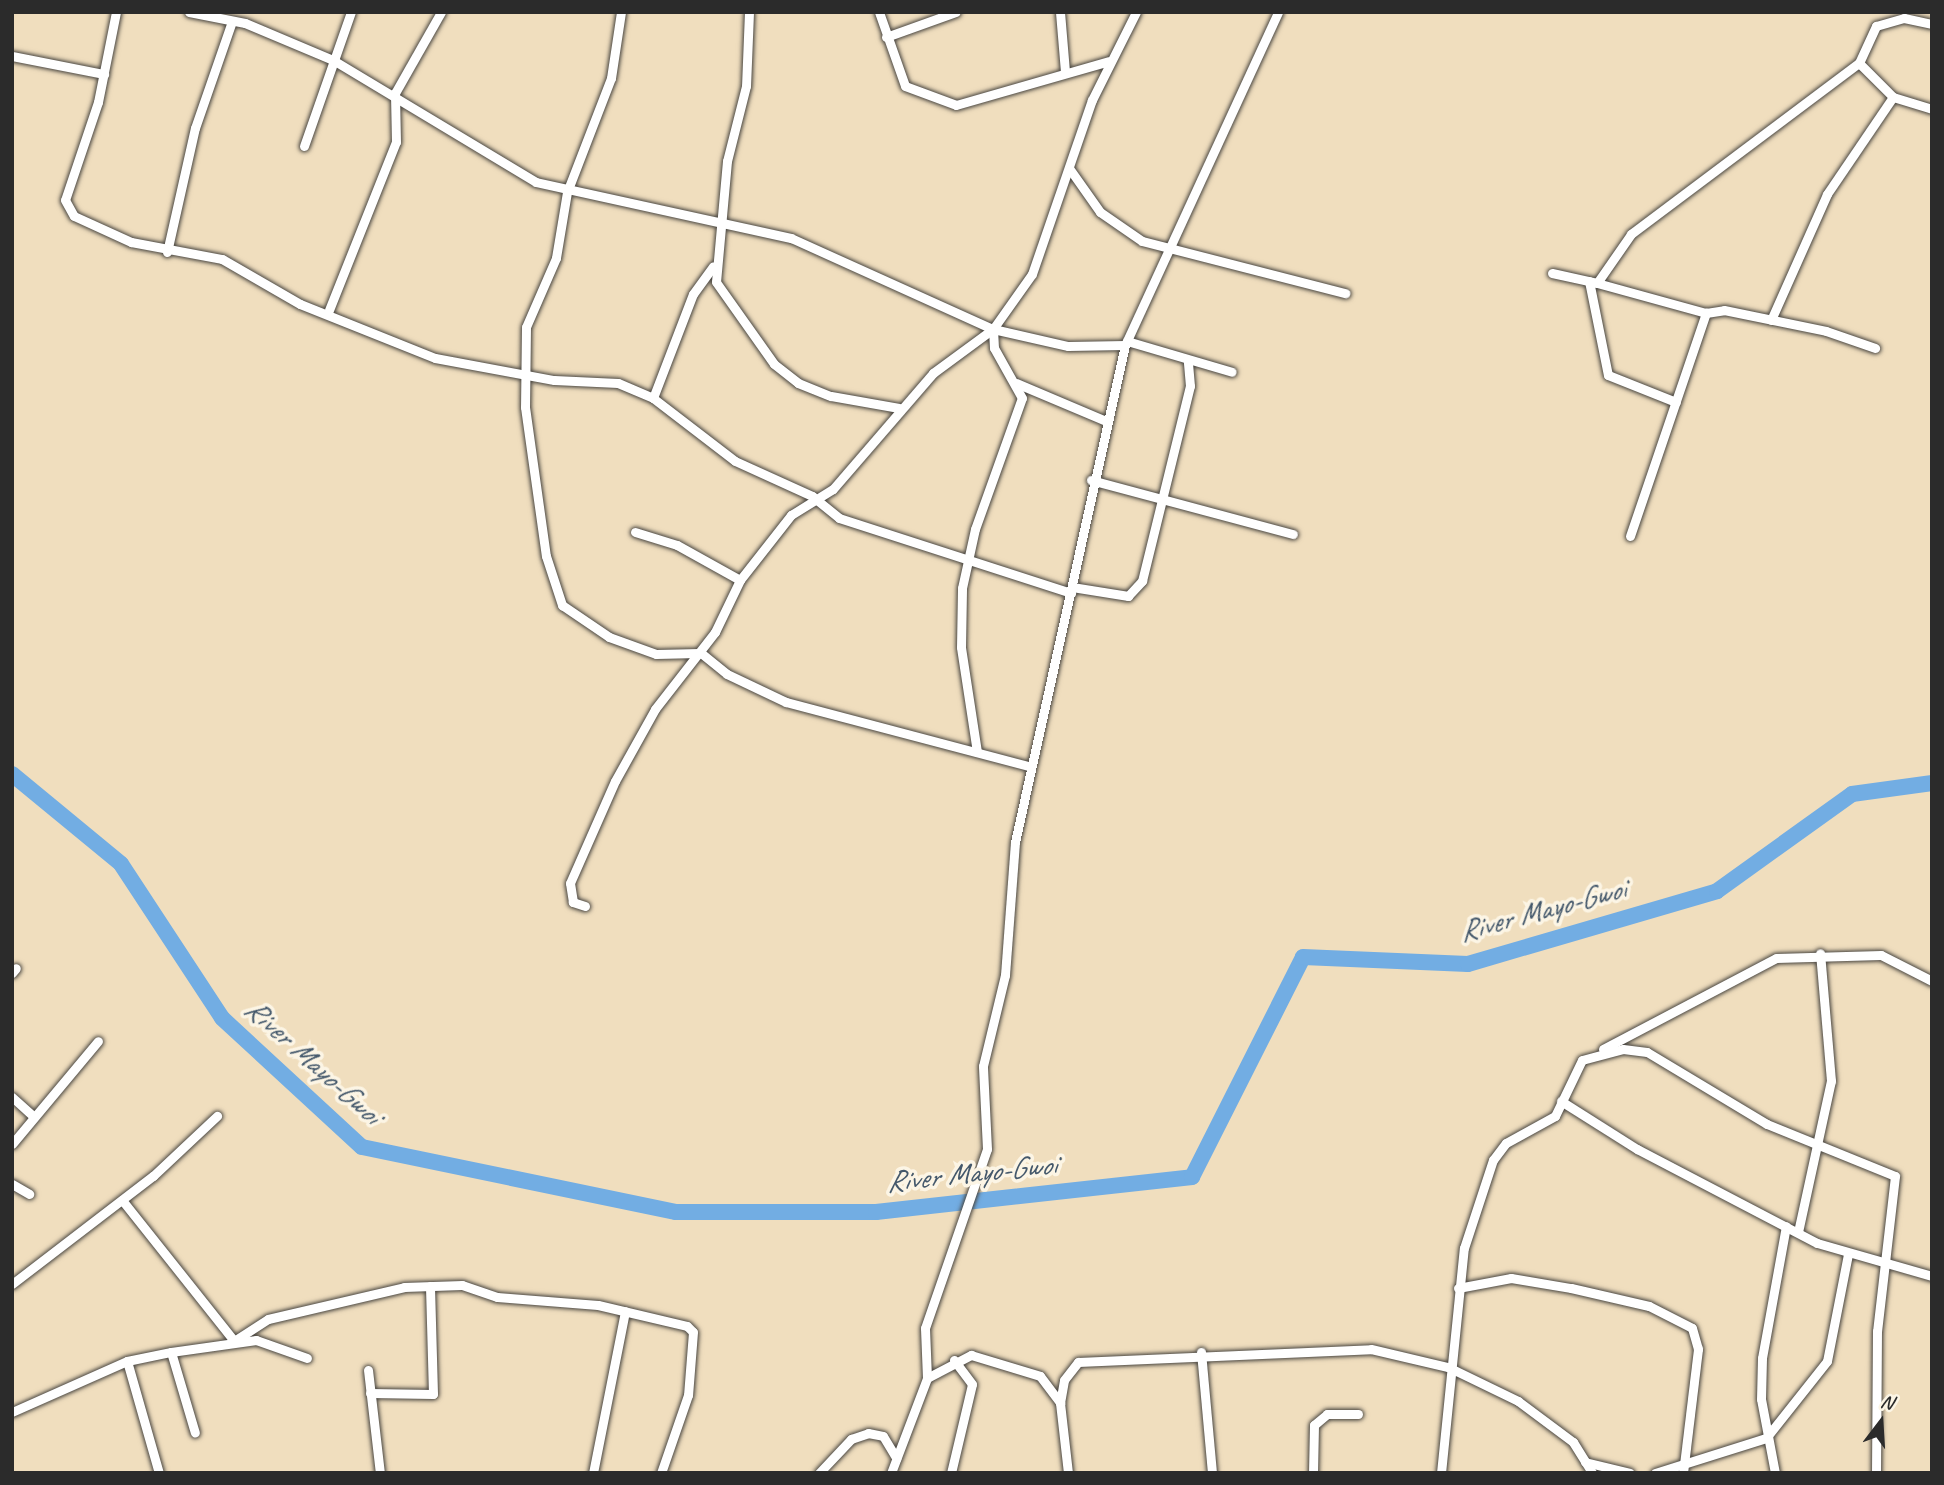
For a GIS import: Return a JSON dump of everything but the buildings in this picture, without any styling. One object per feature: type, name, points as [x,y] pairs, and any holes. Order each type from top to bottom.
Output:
[{"type":"street","points":[[116,12],[104,74],[67,209],[167,252],[222,259],[289,299],[329,310],[435,359],[523,373],[618,383],[653,398],[735,461],[812,496],[839,518],[967,564],[1072,590],[1136,592],[1190,386],[1188,361]]},
{"type":"street","points":[[189,12],[232,21],[333,60],[395,93],[507,168],[567,192],[719,220],[837,256],[993,328],[1068,346],[1126,343],[1232,372]]},
{"type":"street","points":[[304,146],[351,12]]},
{"type":"street","points":[[329,310],[396,142],[395,93],[440,12]]},
{"type":"street","points":[[621,12],[611,78],[567,192],[556,258],[526,327],[523,373],[546,556],[562,605],[609,637],[656,654],[701,653],[727,674],[786,702],[1029,766]]},
{"type":"street","points":[[749,12],[746,86],[719,220],[713,266],[723,295],[774,364],[798,383],[831,396],[899,408]]},
{"type":"street","points":[[878,12],[910,92],[956,105],[1065,71],[1109,61]]},
{"type":"street","points":[[886,37],[956,12]]},
{"type":"street","points":[[1060,12],[1065,71]]},
{"type":"street","points":[[585,906],[568,893],[573,871],[655,709],[701,653],[740,580],[812,496],[833,489],[899,408],[958,352],[993,328],[1032,274],[1109,61],[1136,12]]},
{"type":"street","points":[[891,1473],[927,1378],[925,1328],[987,1149],[983,1066],[1004,975],[1011,873],[1029,766],[1072,590],[1091,480],[1126,343],[1278,12]]},
{"type":"street","points":[[1676,402],[1608,375],[1593,282],[1631,234],[1859,63],[1876,26],[1905,15],[1932,24]]},
{"type":"street","points":[[167,252],[195,128],[232,21]]},
{"type":"street","points":[[12,56],[104,74]]},
{"type":"street","points":[[1859,63],[1893,97],[1932,109]]},
{"type":"street","points":[[1771,320],[1827,194],[1893,97]]},
{"type":"street","points":[[1069,168],[1120,229],[1167,250],[1345,293]]},
{"type":"street","points":[[653,398],[693,293],[713,266]]},
{"type":"street","points":[[1552,273],[1706,313],[1771,320],[1875,348]]},
{"type":"street","points":[[1630,536],[1706,313]]},
{"type":"street","points":[[977,752],[961,648],[967,564],[1022,398],[994,348],[993,328]]},
{"type":"street","points":[[1015,382],[1106,421]]},
{"type":"street","points":[[1091,480],[1293,534]]},
{"type":"street","points":[[635,532],[677,545],[740,580]]},
{"type":"street","points":[[1798,1232],[1822,1146],[1831,1081],[1820,953]]},
{"type":"street","points":[[1441,1473],[1448,1367],[1464,1248],[1493,1160],[1506,1143],[1547,1125],[1561,1101],[1572,1073],[1599,1052],[1733,975],[1776,958],[1820,953],[1881,956],[1932,981]]},
{"type":"street","points":[[12,1143],[32,1115],[98,1041]]},
{"type":"street","points":[[1599,1052],[1647,1052],[1767,1124],[1895,1176],[1882,1266],[1876,1473]]},
{"type":"street","points":[[12,1097],[32,1115]]},
{"type":"street","points":[[1561,1101],[1637,1149],[1798,1232],[1882,1266],[1932,1276]]},
{"type":"street","points":[[12,1284],[122,1200],[217,1116]]},
{"type":"street","points":[[12,1184],[29,1194]]},
{"type":"street","points":[[122,1200],[234,1341]]},
{"type":"street","points":[[1775,1473],[1766,1438],[1762,1358],[1786,1226]]},
{"type":"street","points":[[1655,1473],[1683,1469],[1766,1438],[1827,1361],[1848,1254]]},
{"type":"street","points":[[1458,1288],[1511,1278],[1571,1287],[1649,1306],[1692,1328],[1698,1349],[1683,1469]]},
{"type":"street","points":[[234,1341],[278,1316],[430,1286],[625,1311],[693,1332],[688,1395],[661,1473]]},
{"type":"street","points":[[370,1393],[433,1394],[430,1286]]},
{"type":"street","points":[[593,1473],[625,1311]]},
{"type":"street","points":[[12,1412],[127,1360],[234,1341],[274,1344],[307,1358]]},
{"type":"street","points":[[1068,1473],[1060,1403],[1064,1380],[1078,1362],[1201,1352],[1371,1349],[1448,1367],[1546,1418],[1592,1473]]},
{"type":"street","points":[[171,1352],[195,1433]]},
{"type":"street","points":[[1201,1352],[1212,1473]]},
{"type":"street","points":[[927,1378],[954,1360],[971,1355],[1028,1370],[1060,1403]]},
{"type":"street","points":[[127,1360],[159,1473]]},
{"type":"street","points":[[951,1473],[972,1384],[954,1360]]},
{"type":"street","points":[[368,1370],[380,1473]]},
{"type":"street","points":[[1313,1473],[1314,1425],[1327,1414],[1358,1414]]},
{"type":"street","points":[[819,1473],[851,1439],[868,1433],[883,1436],[896,1458]]},
{"type":"street","points":[[1585,1462],[1630,1473]]},
{"type":"waterway","name":"River Mayo-Gwoi","points":[[12,774],[121,864],[222,1018],[362,1147],[676,1212],[876,1212],[1192,1177],[1303,957],[1468,964],[1717,891],[1852,794],[1932,783]]}]
